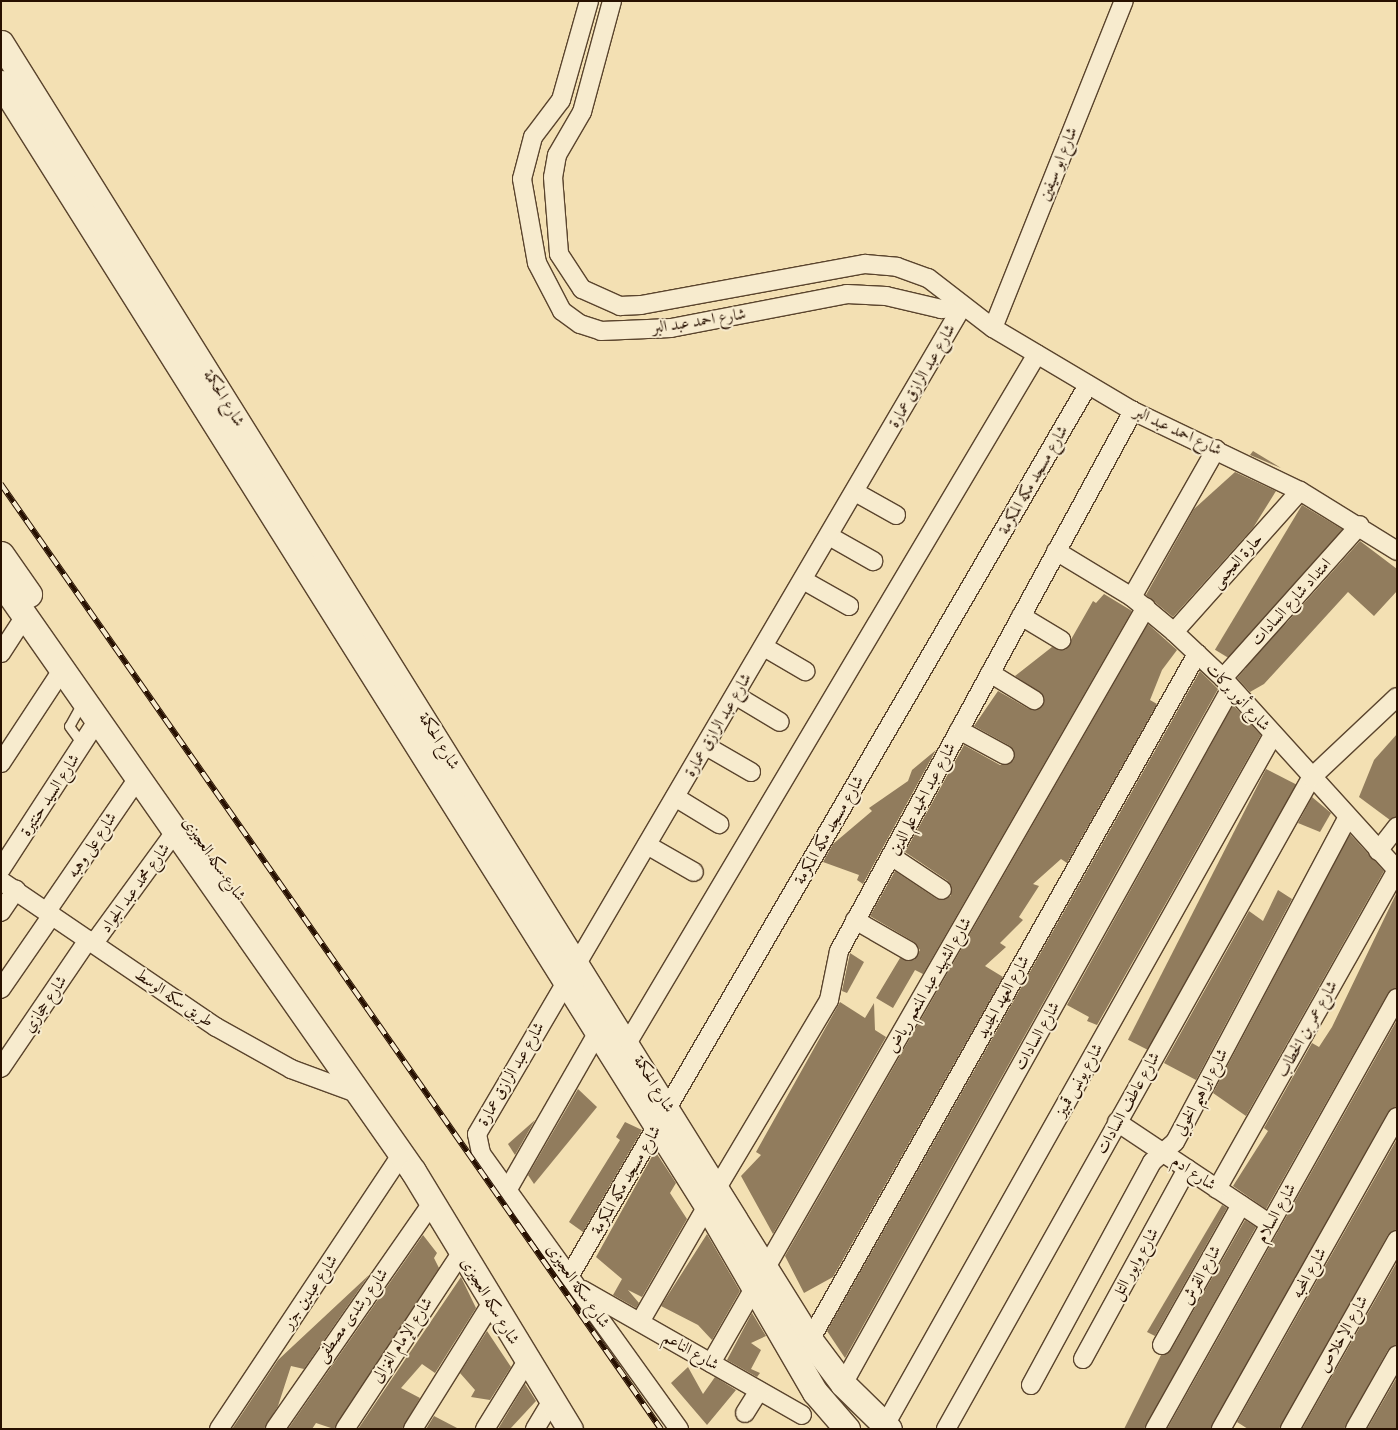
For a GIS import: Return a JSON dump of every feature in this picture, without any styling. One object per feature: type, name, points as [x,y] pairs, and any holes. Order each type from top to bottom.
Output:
[{"type":"street","name":"شارع احمد عبد البر","points":[[589,1],[561,100],[533,137],[522,179],[537,263],[562,311],[580,324],[601,331],[671,328],[847,294],[886,296],[941,308],[962,307]]},
{"type":"street","name":"شارع احمد عبد البر","points":[[612,1],[582,112],[557,155],[553,177],[559,254],[582,289],[600,300],[642,305],[865,264],[897,267],[928,278],[962,307],[993,328],[1132,410],[1300,491],[1360,525],[1397,550]]},
{"type":"street","name":"شارع ابو سيفين","points":[[993,328],[1124,1]]},
{"type":"street","name":"شارع الحكمة","points":[[1,43],[571,970],[598,1032],[662,1117],[712,1197],[761,1279],[815,1392],[836,1425]]},
{"type":"street","name":"شارع الحكمة","points":[[1,83],[571,970],[628,1042],[662,1117]]},
{"type":"street","name":"شارع عبد الرازق عمارة","points":[[476,1144],[477,1134],[571,970],[706,746],[962,307]]},
{"type":"street","points":[[628,1042],[1037,354]]},
{"type":"street","name":"شارع مسجد مكه المكرمة","points":[[575,1281],[662,1117],[1088,384]]},
{"type":"street","name":"شارع عبد الحميد علم الدين","points":[[640,1322],[829,1000],[832,968],[855,920],[1022,616],[1132,410]]},
{"type":"street","name":"شارع الشهيد عبد المنعم رياض","points":[[712,1363],[761,1279],[1139,602],[1216,450]]},
{"type":"street","name":"حارة العجمى","points":[[1174,632],[1300,491]]},
{"type":"street","points":[[855,492],[896,515]]},
{"type":"street","name":"امتداد شارع السادات","points":[[1227,683],[1360,525]]},
{"type":"street","points":[[829,536],[873,561]]},
{"type":"street","name":"شارع أنور بركات","points":[[1056,551],[1139,602],[1174,632],[1227,683],[1347,818],[1397,870]]},
{"type":"street","name":"شارع سكه العجيزى","points":[[1,554],[394,1118],[407,1163]]},
{"type":"street","points":[[803,580],[849,606]]},
{"type":"street","name":"شارع سكه العجيزى","points":[[1,582],[407,1163],[526,1361],[570,1429]]},
{"type":"street","points":[[1,653],[25,616]]},
{"type":"street","points":[[1022,616],[1061,640]]},
{"type":"street","points":[[764,647],[805,671]]},
{"type":"street","name":"شارع العهد الجديد","points":[[810,1340],[1197,654]]},
{"type":"street","points":[[1,763],[62,670]]},
{"type":"street","points":[[990,673],[1034,700]]},
{"type":"street","name":"شارع السادات","points":[[843,1384],[1227,683]]},
{"type":"street","points":[[736,695],[780,722]]},
{"type":"street","name":"شارع عاطف السادات","points":[[946,1429],[1311,778],[1397,697]]},
{"type":"street","name":"شارع السيد حنتيرة","points":[[1,869],[98,721]]},
{"type":"street","points":[[959,730],[1005,755]]},
{"type":"street","name":"شارع يونس قمبيز","points":[[887,1427],[1273,735]]},
{"type":"street","points":[[706,746],[751,772]]},
{"type":"street","name":"شارع على وهبه","points":[[1,989],[138,778]]},
{"type":"street","points":[[675,797],[719,824]]},
{"type":"street","name":"شارع ابراهيم الخولي","points":[[1032,1385],[1152,1162],[1175,1142],[1347,818]]},
{"type":"street","points":[[1378,851],[1397,827]]},
{"type":"street","name":"شارع محمد عبد الجواد","points":[[91,942],[176,832]]},
{"type":"street","points":[[647,845],[694,872]]},
{"type":"street","points":[[891,856],[942,890]]},
{"type":"street","name":"شارع عمر بن الخطاب","points":[[1217,1189],[1397,870]]},
{"type":"street","name":"طريق سكه الوسط","points":[[1,880],[91,942],[265,1055],[359,1094]]},
{"type":"street","points":[[1,912],[16,890]]},
{"type":"street","points":[[855,920],[909,951]]},
{"type":"street","name":"شارع حجازي","points":[[1,1068],[91,942]]},
{"type":"street","name":"شارع السلام","points":[[1155,1429],[1397,998]]},
{"type":"street","points":[[508,1189],[598,1032]]},
{"type":"street","name":"شارع المحبه","points":[[1221,1429],[1397,1117]]},
{"type":"street","name":"شارع ادم","points":[[1118,1122],[1270,1224]]},
{"type":"street","name":"شارع سكة العجيزى","points":[[476,1144],[679,1429]]},
{"type":"street","name":"شارع عبدين جزر","points":[[218,1429],[407,1163]]},
{"type":"street","name":"شارع وابور التل","points":[[1083,1359],[1187,1169]]},
{"type":"street","name":"شارع رشدى مصطفى","points":[[275,1429],[432,1203]]},
{"type":"street","name":"شارع القرش","points":[[1162,1345],[1241,1205]]},
{"type":"street","name":"شارع الإخلاص","points":[[1290,1429],[1397,1240]]},
{"type":"street","name":"شارع الإمام الغزالى","points":[[345,1429],[461,1253]]},
{"type":"street","name":"شارع الحكمة","points":[[761,1279],[843,1384],[887,1427]]},
{"type":"street","name":"شارع الناعم","points":[[575,1281],[640,1322],[759,1391],[798,1422]]},
{"type":"street","points":[[413,1429],[492,1304]]},
{"type":"street","points":[[1355,1429],[1397,1355]]},
{"type":"street","points":[[485,1429],[526,1361]]},
{"type":"street","points":[[745,1413],[759,1391]]},
{"type":"street","points":[[798,1422],[815,1392]]},
{"type":"street","points":[[535,1429],[552,1401]]},
{"type":"lane","points":[[83,701],[69,726],[83,745]]},
{"type":"building","points":[[1253,451],[1281,468],[1250,455]]},
{"type":"building","points":[[1235,472],[1276,491],[1253,528],[1173,617],[1146,595],[1194,509]]},
{"type":"building","points":[[1302,505],[1342,529],[1255,674],[1215,650]]},
{"type":"building","points":[[1360,541],[1397,569],[1397,591],[1374,616],[1348,592],[1264,684],[1250,692],[1237,678]]},
{"type":"building","points":[[1104,594],[1132,611],[923,974],[915,970],[893,1008],[876,998],[900,958],[914,960],[920,950],[914,942],[870,916],[895,871],[937,899],[951,896],[948,881],[905,852],[964,745],[1000,765],[1014,760],[1010,746],[974,726],[998,691],[1029,709],[1043,706],[1043,695],[1015,676],[1052,647],[1065,650],[1093,601],[1096,603]]},
{"type":"building","points":[[1148,624],[1177,650],[1162,670],[1150,700],[1157,704],[1067,863],[1061,859],[1033,884],[1039,886],[1019,917],[1023,920],[1000,943],[1006,947],[985,966],[1003,977],[833,1277],[804,1293],[785,1256]]},
{"type":"building","points":[[1200,671],[1218,689],[845,1358],[827,1331]]},
{"type":"building","points":[[1233,705],[1261,735],[1097,1025],[1087,1021],[1089,1017],[1067,1005]]},
{"type":"building","points":[[1397,734],[1397,817],[1390,820],[1359,797],[1374,760]]},
{"type":"building","points":[[936,750],[863,884],[857,880],[859,875],[823,862],[833,844],[872,811],[869,808],[908,781],[912,770]]},
{"type":"building","points":[[1266,769],[1296,784],[1158,1055],[1128,1040]]},
{"type":"building","points":[[1312,797],[1331,813],[1320,832],[1298,823]]},
{"type":"building","points":[[1350,834],[1384,871],[1246,1116],[1213,1093]]},
{"type":"building","points":[[1278,890],[1292,899],[1196,1080],[1164,1063],[1249,911],[1263,921]]},
{"type":"building","points":[[1397,892],[1397,987],[1388,993],[1266,1209],[1233,1186],[1268,1131],[1264,1128],[1312,1043],[1319,1047],[1332,1027]]},
{"type":"building","points":[[850,953],[864,962],[847,993],[842,991]]},
{"type":"building","points":[[840,1002],[865,1018],[874,1003],[875,1030],[886,1037],[773,1234],[741,1176],[761,1155],[756,1152]]},
{"type":"building","points":[[1397,1020],[1397,1106],[1388,1112],[1211,1428],[1167,1429]]},
{"type":"building","points":[[578,1089],[597,1107],[534,1184],[528,1175]]},
{"type":"building","points":[[535,1120],[515,1155],[508,1144]]},
{"type":"building","points":[[625,1122],[642,1130],[583,1232],[569,1222],[620,1140],[616,1137]]},
{"type":"building","points":[[1397,1139],[1397,1229],[1388,1235],[1279,1429],[1248,1429],[1237,1422]]},
{"type":"building","points":[[655,1151],[676,1183],[670,1193],[687,1219],[642,1297],[628,1290],[639,1303],[636,1308],[613,1295],[622,1279],[596,1257]]},
{"type":"building","points":[[1222,1205],[1227,1208],[1155,1336],[1147,1332]]},
{"type":"building","points":[[1245,1220],[1256,1227],[1144,1429],[1124,1429],[1161,1355],[1171,1350]]},
{"type":"building","points":[[707,1234],[740,1291],[712,1340],[698,1325],[661,1306]]},
{"type":"building","points":[[423,1235],[437,1253],[434,1258],[439,1268],[334,1429],[316,1423],[312,1429],[288,1429]]},
{"type":"building","points":[[1397,1262],[1397,1344],[1388,1350],[1344,1429],[1302,1429]]},
{"type":"building","points":[[369,1275],[304,1369],[291,1366],[278,1406],[264,1429],[232,1429],[278,1360]]},
{"type":"building","points":[[461,1277],[476,1308],[435,1373],[422,1364],[401,1388],[420,1398],[402,1429],[358,1429]]},
{"type":"building","points":[[752,1313],[766,1336],[751,1343],[761,1350],[751,1369],[760,1373],[757,1377],[727,1360]]},
{"type":"building","points":[[487,1331],[511,1367],[490,1400],[471,1397],[475,1390],[460,1373]]},
{"type":"building","points":[[688,1367],[703,1394],[715,1377],[736,1390],[707,1425],[671,1383]]},
{"type":"building","points":[[1397,1377],[1397,1429],[1367,1429]]},
{"type":"building","points":[[525,1384],[536,1401],[510,1429],[498,1429]]},
{"type":"building","points":[[434,1416],[459,1429],[426,1429]]},
{"type":"railway","points":[[1,484],[661,1429]]}]
